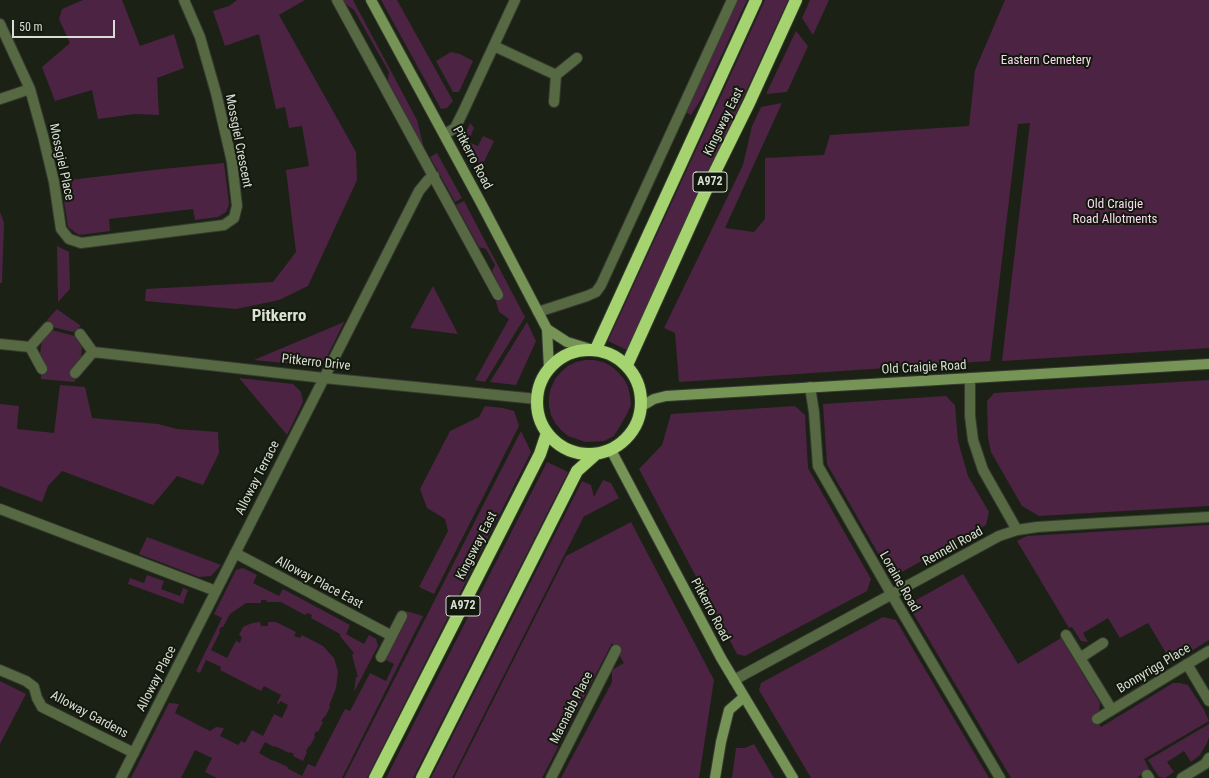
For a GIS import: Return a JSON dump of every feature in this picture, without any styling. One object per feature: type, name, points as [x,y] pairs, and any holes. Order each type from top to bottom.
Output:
[{"type":"highway","name":"Kingsway East","points":[[593,349],[756,0]]},
{"type":"highway","name":"Kingsway East","points":[[627,365],[708,186],[749,103],[796,0]]},
{"type":"highway","points":[[593,349],[613,354],[627,365],[639,384],[642,406],[639,420],[622,443],[611,450],[596,454],[582,454],[569,450],[557,443],[547,433],[537,409],[537,399],[543,377],[555,362],[576,351],[593,349]]},
{"type":"highway","name":"Kingsway East","points":[[375,778],[540,454],[547,433]]},
{"type":"highway","points":[[422,778],[577,471],[596,454]]},
{"type":"street","name":"Mossgiel Crescent","points":[[69,239],[81,242],[209,227],[224,225],[234,218],[237,206],[232,162],[216,94],[200,37],[184,0]]},
{"type":"street","points":[[337,0],[498,295]]},
{"type":"street","name":"Pitkerro Road","points":[[371,0],[547,329],[549,368]]},
{"type":"street","points":[[444,134],[455,128],[515,0]]},
{"type":"street","points":[[538,312],[596,292],[602,286],[732,0]]},
{"type":"street","name":"Mossgiel Place","points":[[0,24],[30,89],[54,182],[61,229],[69,239]]},
{"type":"street","points":[[494,46],[556,75]]},
{"type":"street","points":[[554,102],[556,75],[577,58]]},
{"type":"street","points":[[0,99],[30,89]]},
{"type":"street","name":"Alloway Terrace","points":[[216,591],[419,191],[428,180],[434,176]]},
{"type":"street","points":[[30,347],[48,327]]},
{"type":"street","name":"Pitkerro Road","points":[[547,329],[567,342],[593,349]]},
{"type":"street","points":[[75,373],[93,352],[80,334]]},
{"type":"street","points":[[0,344],[30,347]]},
{"type":"street","points":[[30,347],[42,368]]},
{"type":"street","name":"Pitkerro Drive","points":[[93,352],[324,378],[537,399]]},
{"type":"street","name":"Old Craigie Road","points":[[642,406],[654,399],[666,396],[1209,364]]},
{"type":"street","points":[[970,378],[970,416],[973,440],[983,470],[1017,530]]},
{"type":"street","name":"Loraine Road","points":[[810,387],[814,412],[818,466],[1000,778]]},
{"type":"street","name":"Pitkerro Road","points":[[611,450],[721,658],[793,778]]},
{"type":"street","points":[[0,509],[216,591]]},
{"type":"street","name":"Rennell Road","points":[[734,680],[999,536],[1017,530],[1037,527],[1209,517]]},
{"type":"street","name":"Alloway Place East","points":[[235,553],[392,636]]},
{"type":"street","name":"Alloway Place","points":[[121,778],[216,591]]},
{"type":"street","points":[[381,657],[402,616]]},
{"type":"street","name":"Bonnyrigg Place","points":[[1066,635],[1112,710]]},
{"type":"street","points":[[1080,658],[1104,643]]},
{"type":"street","name":"Macnabb Place","points":[[551,778],[616,650]]},
{"type":"street","name":"Bonnyrigg Place","points":[[1098,719],[1209,651]]},
{"type":"street","points":[[1187,664],[1209,701]]},
{"type":"street","name":"Alloway Gardens","points":[[0,670],[26,681],[34,687],[37,698],[42,707],[134,753]]},
{"type":"street","points":[[715,778],[721,742],[729,710],[744,697]]},
{"type":"street","points":[[1182,778],[1205,764],[1209,758]]},
{"type":"green space","points":[[83,0],[122,0],[140,46],[174,34],[184,68],[157,78],[159,115],[135,114],[98,119],[92,90],[55,101],[42,67],[70,43],[59,19],[62,9]]},
{"type":"green space","points":[[237,0],[305,0],[279,15],[356,152],[357,180],[308,286],[279,300],[236,309],[145,301],[146,289],[273,282],[296,252],[286,170],[309,166],[302,126],[289,128],[285,107],[276,109],[259,34],[225,46],[213,11],[229,6]]},
{"type":"green space","points":[[343,0],[353,0],[417,120],[424,148],[388,81],[389,72],[354,10],[344,3]]},
{"type":"green space","points":[[381,0],[397,0],[453,101],[447,108],[441,109]]},
{"type":"green space","points":[[737,0],[747,0],[703,96],[691,115],[685,112]]},
{"type":"green space","points":[[765,0],[788,0],[627,350],[608,341]]},
{"type":"green space","points":[[810,0],[829,0],[813,35],[802,18]]},
{"type":"green space","points":[[1005,0],[1209,0],[1209,348],[1002,361],[1030,123],[1018,124],[990,361],[679,382],[675,333],[664,328],[743,165],[752,126],[761,107],[782,103],[725,228],[754,232],[765,219],[765,158],[824,155],[830,135],[969,126],[975,70]]},
{"type":"green space","points":[[796,31],[808,46],[787,92],[766,94]]},
{"type":"green space","points":[[451,52],[460,54],[473,61],[459,92],[453,92],[436,61]]},
{"type":"green space","points":[[470,123],[474,128],[468,142],[478,146],[483,136],[494,141],[481,168],[464,137]]},
{"type":"green space","points":[[437,153],[462,198],[455,202],[430,157]]},
{"type":"green space","points":[[224,163],[229,204],[226,212],[218,217],[195,220],[193,209],[109,219],[110,231],[79,235],[68,227],[61,181]]},
{"type":"green space","points":[[464,201],[525,317],[485,382],[475,380],[509,319],[499,312],[496,302],[502,292],[492,271],[495,265],[486,249],[479,247],[456,205]]},
{"type":"green space","points":[[0,212],[4,223],[2,283],[0,283]]},
{"type":"green space","points":[[57,246],[69,252],[70,289],[58,302]]},
{"type":"green space","points":[[433,286],[458,334],[410,328]]},
{"type":"green space","points":[[57,309],[81,326],[73,332],[53,327],[47,320]]},
{"type":"green space","points":[[344,322],[326,359],[314,366],[254,360]]},
{"type":"green space","points":[[527,322],[536,341],[516,385],[490,382]]},
{"type":"green space","points":[[51,330],[75,336],[82,347],[81,358],[70,370],[77,378],[74,382],[41,379],[41,372],[47,367],[40,353],[42,341]]},
{"type":"green space","points":[[585,360],[603,362],[611,366],[624,379],[628,387],[631,405],[627,414],[614,436],[604,441],[585,442],[568,436],[555,423],[551,415],[549,396],[555,379],[568,366]]},
{"type":"green space","points":[[239,378],[293,384],[301,392],[303,402],[287,435]]},
{"type":"green space","points":[[1209,380],[1209,506],[1039,516],[1022,506],[991,452],[988,438],[987,401],[994,393]]},
{"type":"green space","points":[[60,385],[85,387],[92,418],[158,424],[177,429],[218,432],[219,453],[203,485],[177,476],[153,505],[62,471],[48,486],[42,502],[0,486],[0,404],[19,406],[17,429],[54,433]]},
{"type":"green space","points":[[946,396],[955,405],[958,441],[968,476],[989,512],[986,525],[900,573],[887,569],[827,464],[823,404]]},
{"type":"green space","points":[[485,406],[514,411],[519,426],[434,594],[419,587],[448,531],[445,519],[427,508],[420,489],[450,431],[479,417]]},
{"type":"green space","points":[[795,406],[805,415],[808,468],[871,579],[867,591],[745,656],[737,654],[639,469],[662,445],[671,414]]},
{"type":"green space","points":[[521,431],[531,452],[367,778],[344,778]]},
{"type":"green space","points":[[547,462],[568,472],[413,778],[386,778]]},
{"type":"green space","points":[[603,480],[611,483],[619,498],[584,516],[452,778],[431,778],[582,481],[591,485],[594,497]]},
{"type":"green space","points":[[631,522],[714,680],[699,778],[561,778],[612,682],[612,670],[624,663],[612,643],[542,778],[454,778],[566,556]]},
{"type":"green space","points":[[1209,525],[1209,640],[1172,663],[1148,623],[1120,638],[1108,618],[1083,633],[1088,642],[1081,641],[1072,627],[1069,628],[1017,541],[1027,536]]},
{"type":"green space","points":[[147,537],[221,565],[211,576],[199,577],[139,554]]},
{"type":"green space","points":[[243,568],[257,575],[253,583],[279,596],[283,589],[350,625],[346,634],[364,644],[369,635],[376,639],[378,646],[354,692],[356,677],[358,677],[352,655],[354,653],[340,634],[311,618],[312,615],[307,613],[305,615],[281,602],[267,602],[266,600],[261,600],[261,603],[246,603],[230,614],[223,627],[221,627],[211,650],[227,658],[236,641],[240,643],[242,637],[239,635],[243,627],[252,623],[260,622],[261,626],[268,626],[268,622],[276,622],[296,632],[294,636],[300,638],[302,635],[323,646],[334,658],[338,672],[336,688],[329,706],[330,707],[325,717],[321,721],[323,722],[318,732],[316,731],[315,737],[306,751],[307,752],[303,761],[293,756],[294,754],[290,752],[289,753],[275,746],[274,747],[265,742],[259,753],[288,767],[287,768],[302,776],[308,764],[315,767],[345,709],[350,711],[370,673],[386,681],[394,664],[386,660],[406,621],[403,618],[406,611],[423,616],[342,778],[217,778],[205,772],[212,758],[195,750],[181,778],[131,778],[169,703],[179,704],[175,713],[210,731],[216,727],[224,728],[220,736],[238,745],[241,741],[245,743],[252,730],[263,736],[274,714],[282,718],[288,705],[280,701],[279,704],[277,703],[281,695],[264,686],[261,691],[220,670],[221,667],[206,660],[200,673],[196,671],[222,618],[214,614],[236,570]]},
{"type":"green space","points":[[963,574],[1018,664],[1061,638],[1100,703],[1099,711],[1094,715],[1101,727],[1173,683],[1188,685],[1204,710],[1209,721],[1144,759],[1149,769],[1138,777],[1139,778],[1011,778],[913,613],[916,600]]},
{"type":"green space","points":[[147,575],[164,581],[161,589],[180,596],[183,588],[188,590],[183,604],[128,584],[130,578],[144,583]]},
{"type":"green space","points":[[883,617],[896,620],[989,778],[811,778],[759,690],[761,683]]},
{"type":"green space","points":[[0,681],[26,694],[0,744]]},
{"type":"green space","points":[[1209,724],[1209,737],[1200,755],[1191,762],[1184,751],[1167,762],[1174,772],[1165,778],[1159,777],[1148,760]]},
{"type":"green space","points":[[754,744],[774,778],[732,778],[736,748],[745,748]]},
{"type":"district","name":"Pitkerro","points":[[279,317]]},
{"type":"park label","name":"Eastern Cemetery","points":[[1046,61]]},
{"type":"park label","name":"Old Craigie Road Allotments","points":[[1115,212]]}]
